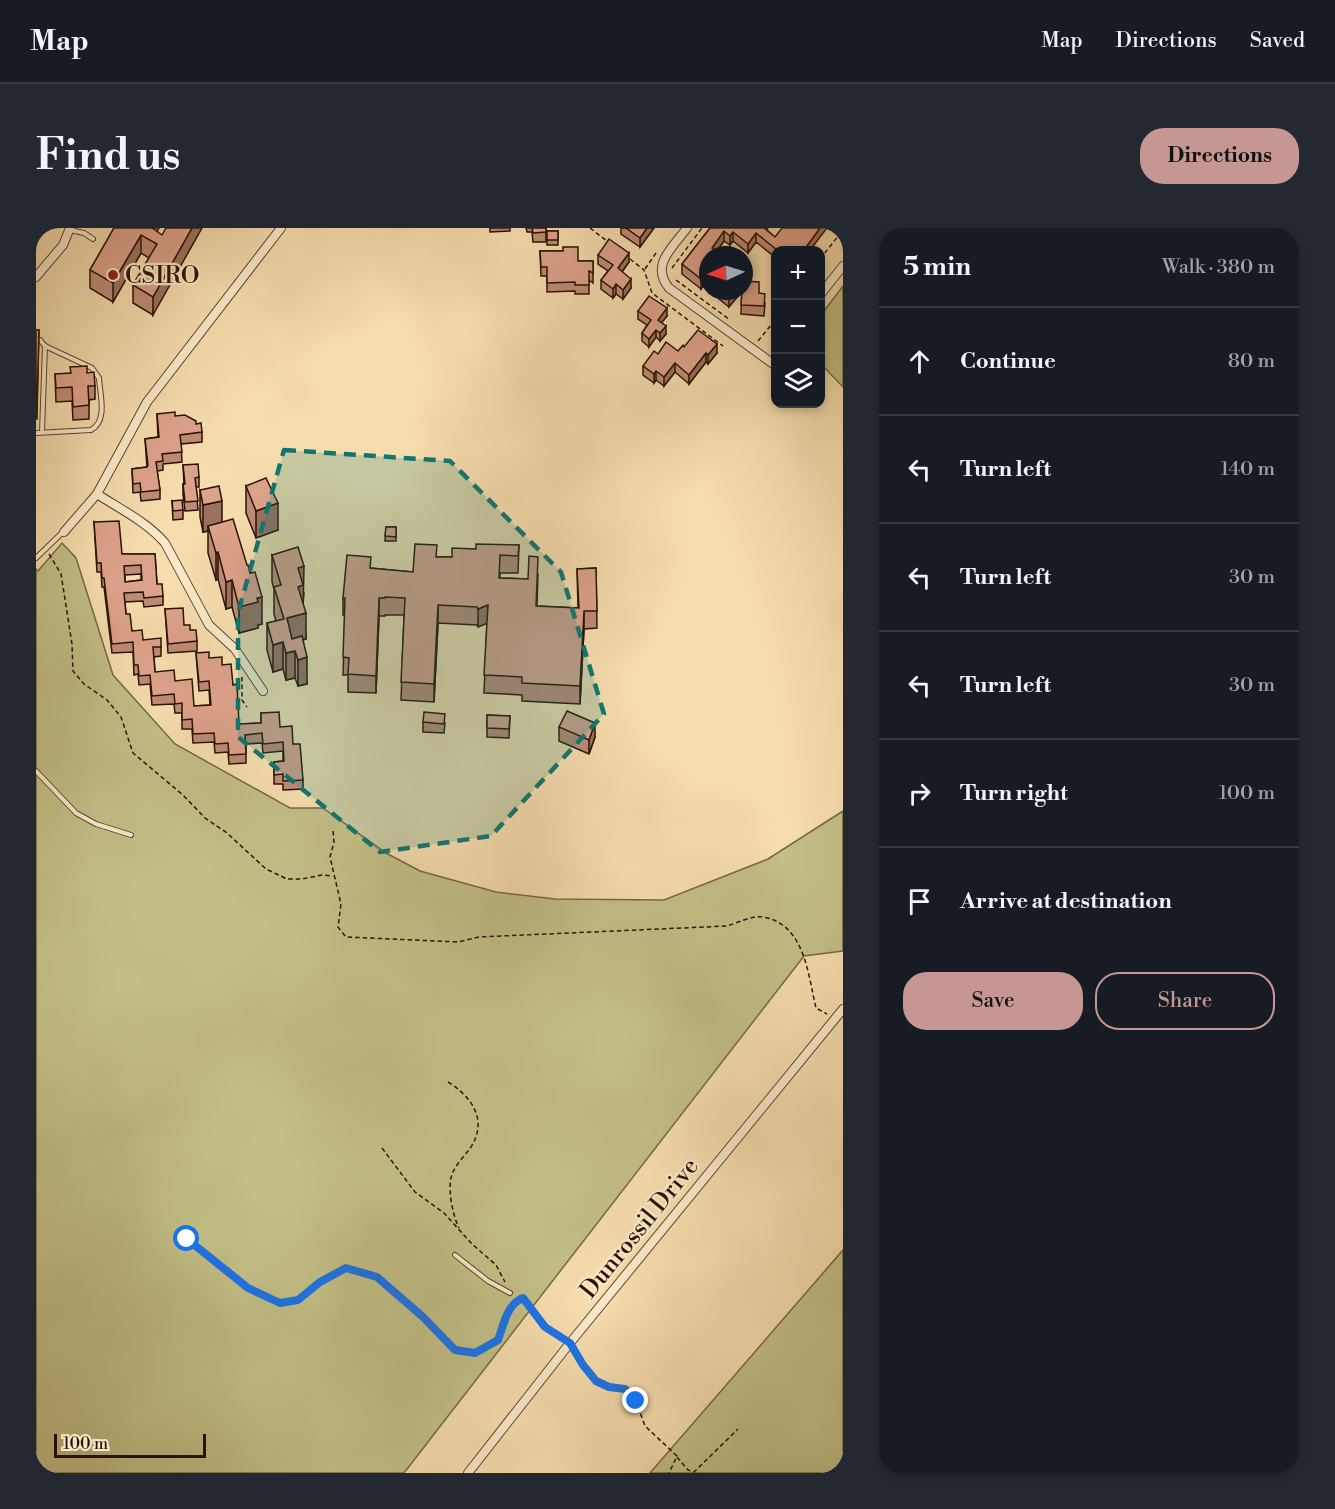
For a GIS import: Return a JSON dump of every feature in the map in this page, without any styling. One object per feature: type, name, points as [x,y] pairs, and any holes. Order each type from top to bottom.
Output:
[{"type":"street","points":[[64,532],[97,494],[147,402],[281,228]]},
{"type":"street","points":[[687,228],[664,258],[660,272],[663,280],[669,288],[771,362]]},
{"type":"street","points":[[36,277],[63,245],[69,229]]},
{"type":"street","points":[[825,289],[843,266]]},
{"type":"street","points":[[97,494],[151,528],[165,543],[209,626],[235,649],[263,691]]},
{"type":"street","name":"Dunrossil Drive","points":[[468,1473],[570,1343],[843,1009]]},
{"type":"lane","points":[[69,229],[85,230],[93,239]]},
{"type":"lane","points":[[36,339],[45,346],[92,368],[99,378],[102,417],[98,427],[91,430],[36,433]]},
{"type":"lane","points":[[42,432],[45,346]]},
{"type":"lane","points":[[36,558],[64,532]]},
{"type":"lane","points":[[36,771],[76,813],[96,824],[131,835]]},
{"type":"lane","points":[[455,1255],[488,1281],[510,1293]]},
{"type":"path","points":[[590,228],[608,242]]},
{"type":"path","points":[[667,273],[702,228]]},
{"type":"path","points":[[825,253],[843,230]]},
{"type":"path","points":[[626,256],[644,270],[652,293],[723,346]]},
{"type":"path","points":[[676,280],[731,321]]},
{"type":"path","points":[[759,341],[771,325]]},
{"type":"path","points":[[46,550],[61,574],[72,644],[73,671],[84,684],[107,700],[121,717],[133,753],[266,869],[287,879],[333,876]]},
{"type":"path","points":[[333,831],[334,842],[330,857],[341,904],[338,927],[346,937],[458,942],[479,938],[727,926],[761,916],[784,924],[792,934],[804,956],[816,1008],[836,1018]]},
{"type":"path","points":[[448,1082],[462,1091],[472,1103],[479,1117],[472,1145],[451,1178],[453,1215],[460,1232]]},
{"type":"path","points":[[382,1148],[415,1192],[444,1213],[460,1232],[496,1265],[510,1293]]},
{"type":"path","points":[[187,1239],[248,1288],[280,1303],[298,1300],[320,1282],[346,1268],[377,1277],[423,1317],[455,1350],[475,1353],[498,1340],[508,1311],[514,1301],[523,1298],[545,1327],[570,1343],[596,1381],[609,1387],[625,1389],[636,1401],[645,1426],[677,1456],[688,1470],[694,1472],[738,1429]]},
{"type":"path","points":[[669,1473],[677,1456]]},
{"type":"highlighted area","points":[[284,450],[450,461],[561,572],[604,714],[491,836],[380,852],[238,737],[238,613]]},
{"type":"shaded area","points":[[843,286],[843,387],[825,368],[825,310]]},
{"type":"shaded area","points":[[62,543],[76,558],[113,675],[175,744],[290,808],[323,808],[386,853],[420,871],[496,892],[555,899],[664,900],[768,859],[843,811],[843,951],[804,956],[404,1473],[36,1473],[36,569],[38,571]]},
{"type":"shaded area","points":[[843,1250],[843,1473],[650,1473]]},
{"type":"building","points":[[114,228],[152,228],[162,235],[166,228],[192,228],[153,297],[133,285],[157,244],[141,235],[113,283],[90,270]]},
{"type":"building","points":[[532,228],[546,228],[546,232],[533,233]]},
{"type":"building","points":[[626,228],[647,228],[640,238]]},
{"type":"building","points":[[710,228],[764,228],[775,237],[782,228],[820,228],[807,246],[772,246],[756,233],[748,244],[733,232],[730,236],[724,231],[713,246],[699,246],[699,277],[682,264]]},
{"type":"building","points":[[547,231],[558,231],[558,240],[547,240]]},
{"type":"building","points":[[609,239],[629,253],[618,268],[631,279],[623,290],[616,284],[613,289],[601,280],[613,265],[598,255]]},
{"type":"building","points":[[563,247],[578,247],[578,261],[593,261],[593,273],[589,271],[589,285],[575,285],[575,282],[547,283],[547,267],[541,267],[540,251],[563,251]]},
{"type":"building","points":[[753,282],[759,282],[759,293],[765,294],[764,306],[741,305],[741,300],[753,300]]},
{"type":"building","points":[[649,296],[667,308],[658,320],[666,326],[660,333],[656,330],[649,339],[642,333],[651,320],[638,311]]},
{"type":"building","points":[[36,330],[39,330],[37,401],[36,401]]},
{"type":"building","points":[[698,330],[717,344],[708,355],[706,353],[689,375],[675,363],[664,377],[656,371],[654,374],[643,366],[654,351],[658,354],[666,342],[678,351]]},
{"type":"building","points":[[87,366],[87,373],[94,372],[95,386],[88,386],[89,405],[73,407],[72,387],[56,388],[55,374],[71,373],[70,367]]},
{"type":"building","points":[[175,412],[175,416],[185,415],[196,421],[196,424],[201,423],[202,432],[180,435],[182,452],[162,454],[163,461],[156,462],[160,490],[141,492],[140,483],[133,484],[132,469],[148,465],[145,439],[159,437],[157,414]]},
{"type":"building","points":[[198,464],[199,477],[195,478],[198,501],[185,502],[183,465]]},
{"type":"building","points":[[266,478],[278,503],[256,511],[246,486]]},
{"type":"building","points":[[219,486],[222,501],[203,505],[200,490]]},
{"type":"building","points":[[182,500],[183,510],[173,511],[172,501]]},
{"type":"building","points":[[233,519],[247,565],[250,573],[255,572],[262,597],[257,598],[258,602],[239,607],[232,580],[226,582],[208,526]]},
{"type":"building","points":[[119,521],[122,554],[155,554],[157,584],[162,584],[163,596],[144,598],[143,592],[124,593],[126,614],[130,614],[132,631],[142,630],[143,640],[161,638],[161,647],[153,647],[155,672],[174,670],[175,681],[192,679],[194,706],[211,705],[209,681],[199,682],[196,653],[209,652],[209,658],[222,657],[222,665],[231,664],[233,685],[237,684],[239,724],[261,723],[261,713],[279,712],[280,727],[292,726],[293,744],[300,744],[303,780],[283,781],[283,774],[274,775],[274,762],[284,761],[283,742],[263,744],[262,733],[245,735],[246,754],[229,755],[228,743],[215,744],[214,733],[193,734],[192,719],[182,720],[182,703],[175,704],[174,694],[152,696],[150,675],[139,676],[138,665],[134,665],[133,642],[112,644],[104,578],[102,578],[101,563],[97,563],[94,522]],"holes":[[[141,565],[142,580],[125,582],[124,566]]]},
{"type":"building","points":[[386,527],[396,527],[396,537],[385,536]]},
{"type":"building","points":[[415,544],[437,545],[436,557],[452,557],[452,548],[476,549],[476,544],[519,545],[518,556],[500,555],[499,578],[528,579],[529,556],[538,557],[536,606],[579,608],[577,569],[596,568],[597,611],[584,611],[580,686],[522,683],[522,677],[484,675],[488,605],[478,609],[477,607],[438,605],[434,684],[401,682],[405,598],[379,598],[376,676],[348,674],[349,658],[343,657],[345,598],[343,598],[347,555],[371,557],[370,568],[413,572]]},
{"type":"building","points":[[298,547],[304,566],[298,568],[303,585],[298,587],[306,613],[287,618],[292,639],[302,636],[307,657],[298,660],[295,651],[286,653],[283,642],[273,645],[267,623],[284,619],[274,587],[281,585],[272,555]]},
{"type":"building","points":[[183,608],[184,625],[190,625],[190,630],[196,630],[197,641],[168,644],[165,609]]},
{"type":"building","points":[[567,711],[595,723],[589,740],[559,727]]},
{"type":"building","points":[[424,712],[445,714],[444,724],[423,722]]},
{"type":"building","points":[[487,715],[510,716],[509,729],[487,728]]},
{"type":"place","name":"CSIRO","points":[[113,275]]},
{"type":"route","points":[[187,1239],[248,1288],[280,1303],[298,1300],[320,1282],[346,1268],[377,1277],[423,1317],[455,1350],[475,1353],[498,1340],[508,1311],[514,1301],[523,1298],[545,1327],[570,1343],[596,1381],[609,1387],[625,1389],[636,1401]]}]
